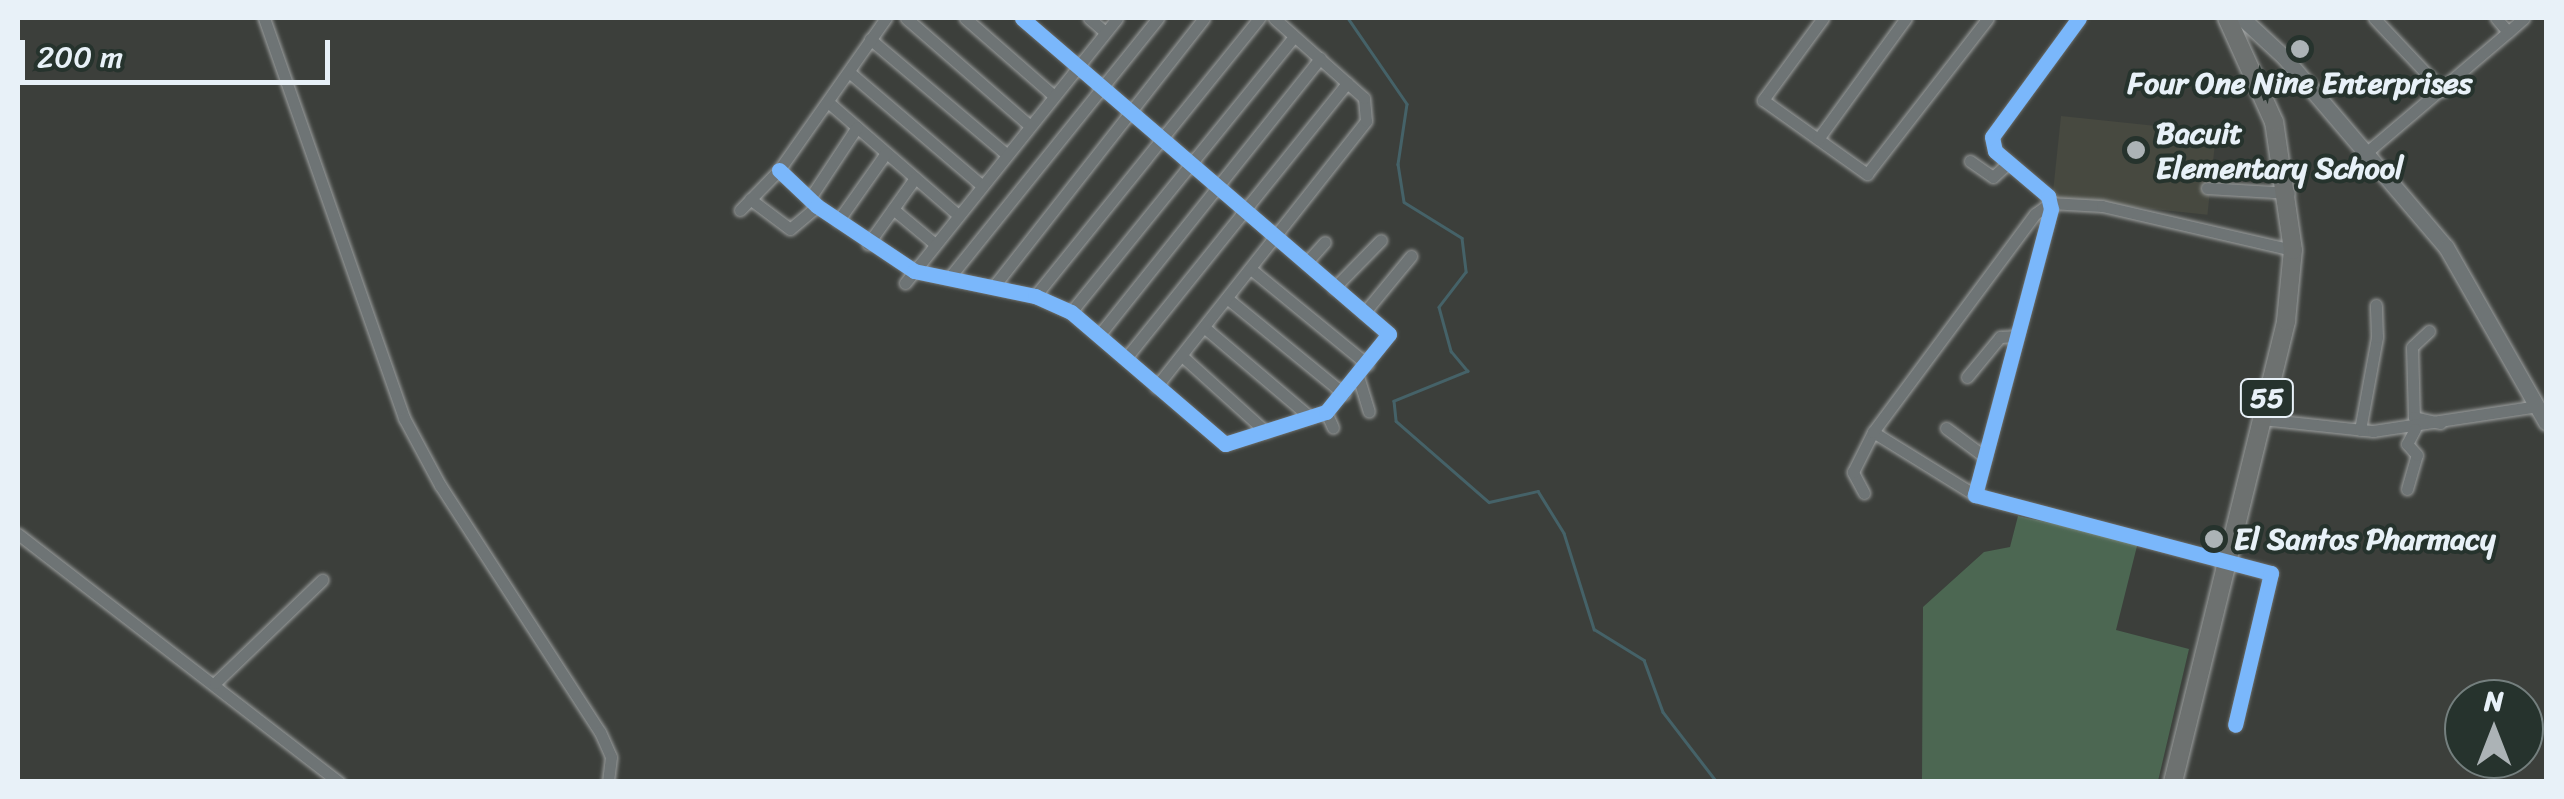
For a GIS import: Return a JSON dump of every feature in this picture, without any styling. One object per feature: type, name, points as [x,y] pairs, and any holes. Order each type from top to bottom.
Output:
[{"type":"highway","name":"55","points":[[2173,782],[2286,321],[2294,250],[2289,193],[2274,122],[2227,18]]},
{"type":"main road","points":[[2242,18],[2367,152],[2471,283],[2546,422]]},
{"type":"street","points":[[264,18],[404,418],[440,486],[600,732],[611,757],[608,782]]},
{"type":"street","points":[[740,210],[779,170],[886,18]]},
{"type":"street","points":[[906,18],[1028,124]]},
{"type":"street","points":[[964,18],[1053,95]]},
{"type":"street","points":[[779,170],[838,222],[914,271],[1035,296],[1072,312],[1225,444],[1326,412],[1389,334],[1022,18]]},
{"type":"street","points":[[1089,18],[1105,32]]},
{"type":"street","points":[[905,283],[1028,124],[1117,18]]},
{"type":"street","points":[[948,278],[1158,18]]},
{"type":"street","points":[[994,286],[1204,18]]},
{"type":"street","points":[[1035,296],[1159,135],[1259,18]]},
{"type":"street","points":[[1156,387],[1278,239],[1366,122],[1364,98],[1274,18]]},
{"type":"street","points":[[1823,18],[1763,100],[1870,173],[1988,18]]},
{"type":"street","points":[[1818,139],[1906,18]]},
{"type":"street","points":[[2079,18],[1992,136],[1995,151],[2050,203],[2204,224],[2294,250]]},
{"type":"street","points":[[2374,18],[2443,91]]},
{"type":"street","points":[[2496,18],[2508,32]]},
{"type":"street","points":[[2367,152],[2524,18]]},
{"type":"street","points":[[1072,312],[1294,36]]},
{"type":"street","points":[[870,39],[1005,153]]},
{"type":"street","points":[[1100,334],[1320,58]]},
{"type":"street","points":[[849,72],[980,184]]},
{"type":"street","points":[[1126,358],[1247,212],[1347,82]]},
{"type":"street","points":[[828,102],[957,214]]},
{"type":"street","points":[[750,200],[790,229],[813,202],[857,127]]},
{"type":"street","points":[[838,222],[886,152]]},
{"type":"street","points":[[1970,161],[1993,177],[2008,162]]},
{"type":"street","points":[[868,244],[915,178]]},
{"type":"street","points":[[2207,188],[2289,193]]},
{"type":"street","points":[[1975,495],[2050,203]]},
{"type":"street","points":[[1864,493],[1853,472],[1873,432],[2023,228],[2050,203]]},
{"type":"street","points":[[893,208],[935,244]]},
{"type":"street","points":[[1334,288],[1381,240]]},
{"type":"street","points":[[1306,263],[1325,242]]},
{"type":"street","points":[[1364,313],[1411,256]]},
{"type":"street","points":[[1252,270],[1367,364]]},
{"type":"street","points":[[1228,299],[1344,394]]},
{"type":"street","points":[[2360,430],[2377,337],[2376,305]]},
{"type":"street","points":[[1205,328],[1310,417]]},
{"type":"street","points":[[2429,331],[2412,347],[2414,417],[2440,424]]},
{"type":"street","points":[[1967,377],[2000,337],[2017,336]]},
{"type":"street","points":[[1182,356],[1266,432]]},
{"type":"street","points":[[1358,376],[1369,411]]},
{"type":"street","points":[[2262,419],[2360,430],[2415,429],[2538,406]]},
{"type":"street","points":[[1326,412],[1334,428]]},
{"type":"street","points":[[1946,428],[1986,457]]},
{"type":"street","points":[[2407,489],[2417,454],[2407,444],[2415,429]]},
{"type":"street","points":[[1873,432],[1975,495],[2229,559],[2273,576],[2235,726]]},
{"type":"street","points":[[18,534],[339,782]]},
{"type":"street","points":[[215,683],[322,580]]},
{"type":"shaded area","name":"Bacuit Elementary School","points":[[2061,116],[2216,132],[2207,215],[2052,199]]},
{"type":"green space","points":[[2018,516],[2138,542],[2116,630],[2189,649],[2158,781],[1922,782],[1923,607],[1984,552],[2010,547]]},
{"type":"waterway","points":[[1348,18],[1407,104],[1398,164],[1404,202],[1462,238],[1466,272],[1439,307],[1451,351],[1468,371],[1394,401],[1396,421],[1489,502],[1538,491],[1564,533],[1594,629],[1644,660],[1663,712],[1717,782]]},
{"type":"cycle path","points":[[779,170],[817,206],[914,271],[1035,296],[1071,312],[1225,444],[1326,412],[1389,334],[1022,18]]},
{"type":"cycle path","points":[[2079,18],[1992,137],[1995,151],[2048,196],[2051,209],[1975,495],[2271,573],[2235,725]]},
{"type":"place","name":"Four One Nine Enterprises","points":[[2300,49]]},
{"type":"place","name":"Bacuit Elementary School","points":[[2136,150]]},
{"type":"place","name":"El Santos Pharmacy","points":[[2214,539]]}]
